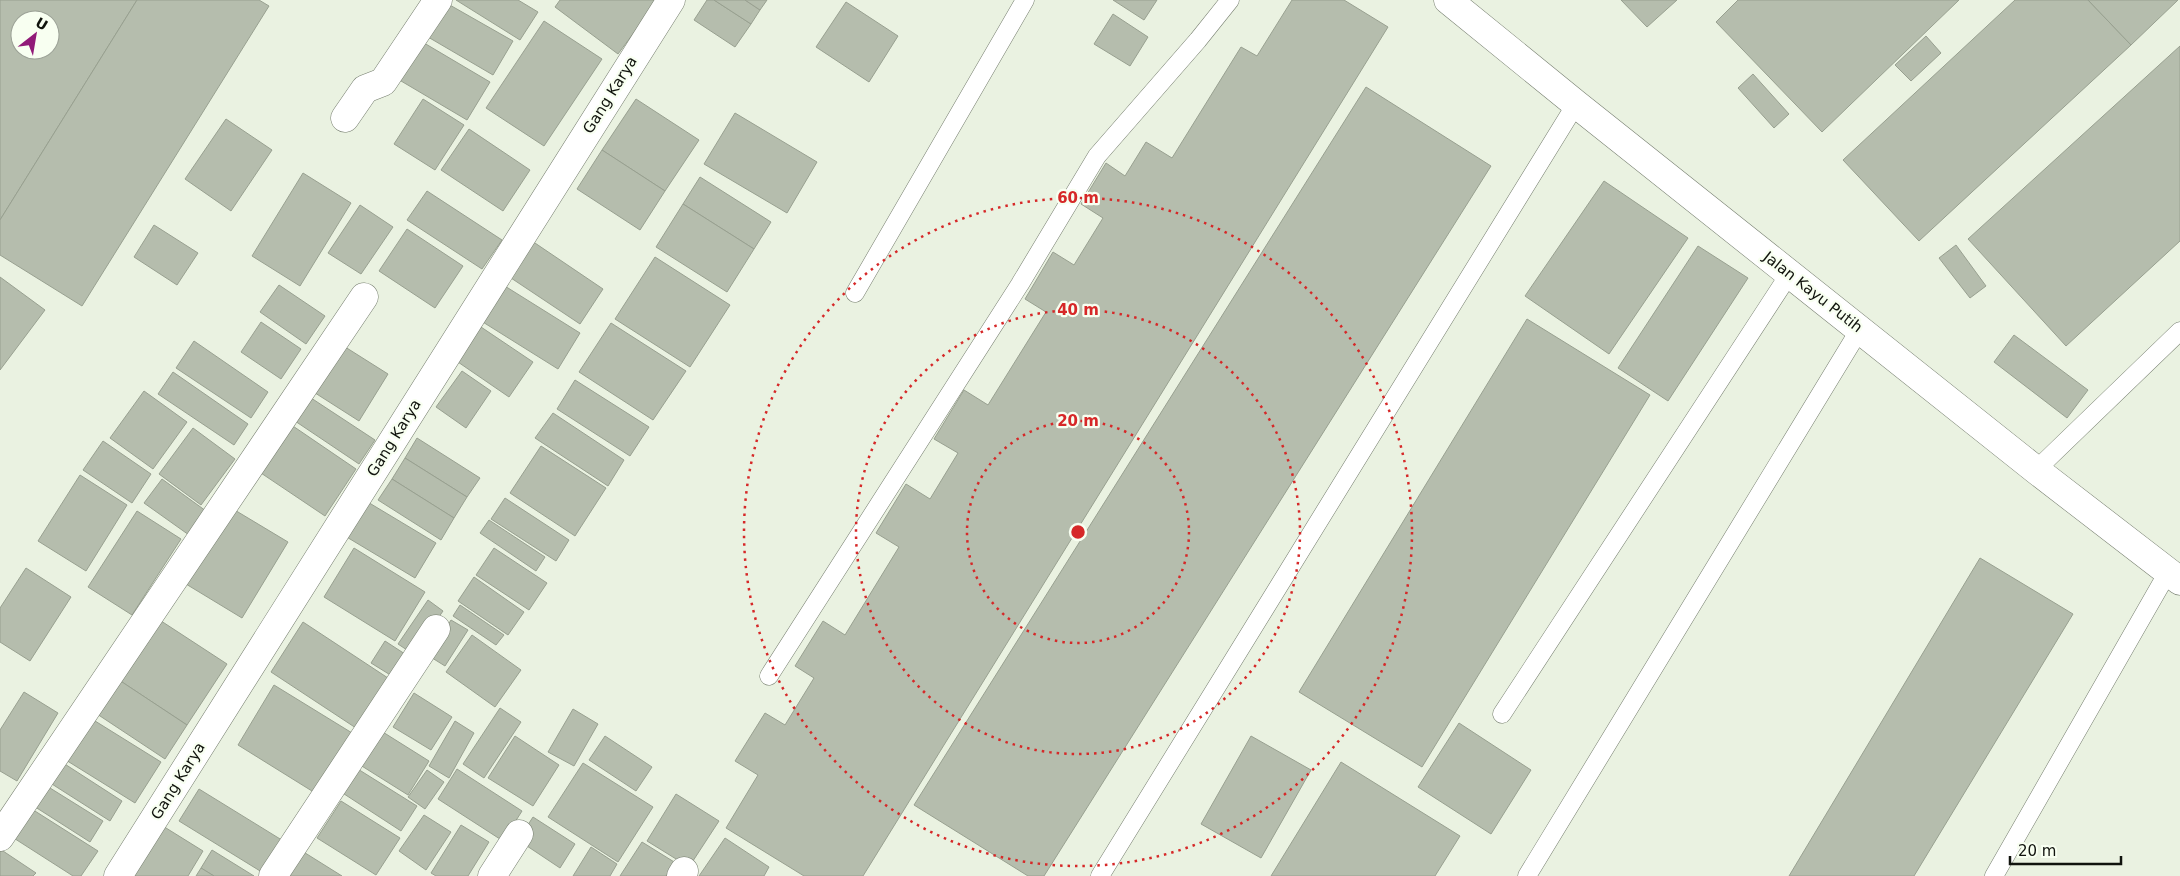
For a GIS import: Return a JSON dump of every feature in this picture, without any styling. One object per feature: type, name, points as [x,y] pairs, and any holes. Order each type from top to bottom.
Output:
[{"type":"street","points":[[345,118],[365,89],[383,82],[438,0]]},
{"type":"street","name":"Gang Karya","points":[[118,876],[671,0]]},
{"type":"street","name":"Jalan Kayu Putih","points":[[1448,0],[2036,470],[2174,576]]},
{"type":"street","points":[[0,837],[364,297]]},
{"type":"street","points":[[273,876],[436,629]]},
{"type":"street","points":[[492,876],[519,834]]},
{"type":"lane","points":[[855,293],[1025,0]]},
{"type":"lane","points":[[769,676],[1014,293],[1097,156],[1198,40],[1230,0]]},
{"type":"lane","points":[[1100,876],[1576,104]]},
{"type":"lane","points":[[1502,714],[1790,273]]},
{"type":"lane","points":[[1527,876],[1860,329]]},
{"type":"lane","points":[[2036,470],[2180,331]]},
{"type":"lane","points":[[1994,876],[2174,576]]},
{"type":"building","points":[[0,0],[137,0],[0,220]]},
{"type":"building","points":[[137,0],[259,0],[269,6],[82,306],[0,255],[0,220]]},
{"type":"building","points":[[456,0],[518,0],[538,12],[520,40]]},
{"type":"building","points":[[560,0],[658,0],[618,54],[555,7]]},
{"type":"building","points":[[707,0],[714,0],[751,24],[735,47],[694,20]]},
{"type":"building","points":[[714,0],[745,0],[760,10],[751,24]]},
{"type":"building","points":[[745,0],[767,0],[760,10]]},
{"type":"building","points":[[1113,0],[1157,0],[1144,20]]},
{"type":"building","points":[[1292,0],[1344,0],[1388,27],[863,876],[804,876],[726,828],[758,775],[735,761],[765,713],[785,725],[814,678],[795,666],[823,621],[845,635],[899,547],[876,533],[906,484],[930,499],[958,453],[934,439],[964,390],[988,405],[1046,312],[1025,299],[1053,252],[1074,265],[1103,218],[1081,204],[1106,163],[1125,176],[1146,142],[1172,158],[1241,47],[1257,56]]},
{"type":"building","points":[[1621,0],[1677,0],[1647,27]]},
{"type":"building","points":[[1738,0],[1959,0],[1822,132],[1716,22]]},
{"type":"building","points":[[2015,0],[2088,0],[2131,45],[1919,241],[1843,160]]},
{"type":"building","points":[[2088,0],[2178,0],[2131,45]]},
{"type":"building","points":[[846,2],[898,36],[869,82],[816,47]]},
{"type":"building","points":[[448,4],[513,41],[493,75],[428,37]]},
{"type":"building","points":[[1113,14],[1148,37],[1130,66],[1094,44]]},
{"type":"building","points":[[544,21],[602,59],[544,146],[486,108]]},
{"type":"building","points":[[1926,36],[1941,53],[1911,81],[1895,65]]},
{"type":"building","points":[[419,40],[490,82],[467,120],[396,78]]},
{"type":"building","points":[[2180,46],[2180,241],[2066,346],[1968,239]]},
{"type":"building","points":[[1753,74],[1789,114],[1774,128],[1738,88]]},
{"type":"building","points":[[1366,87],[1491,166],[1044,876],[1028,876],[914,805]]},
{"type":"building","points":[[423,99],[464,125],[435,170],[394,144]]},
{"type":"building","points":[[636,99],[699,140],[665,191],[602,150]]},
{"type":"building","points":[[735,113],[817,162],[787,213],[704,164]]},
{"type":"building","points":[[226,119],[272,150],[231,211],[185,179]]},
{"type":"building","points":[[469,129],[530,170],[503,211],[441,170]]},
{"type":"building","points":[[602,150],[665,191],[640,230],[577,189]]},
{"type":"building","points":[[303,173],[351,203],[300,286],[252,256]]},
{"type":"building","points":[[700,177],[771,222],[754,249],[683,204]]},
{"type":"building","points":[[1604,181],[1688,238],[1609,354],[1525,296]]},
{"type":"building","points":[[427,191],[502,240],[482,269],[407,220]]},
{"type":"building","points":[[683,204],[754,249],[727,292],[656,247]]},
{"type":"building","points":[[360,205],[393,227],[361,274],[328,253]]},
{"type":"building","points":[[154,225],[198,253],[177,285],[134,257]]},
{"type":"building","points":[[407,229],[463,266],[435,308],[379,271]]},
{"type":"building","points":[[532,241],[603,289],[580,324],[508,276]]},
{"type":"building","points":[[1956,245],[1986,286],[1970,298],[1939,258]]},
{"type":"building","points":[[1698,246],[1748,278],[1668,401],[1618,368]]},
{"type":"building","points":[[655,257],[730,305],[690,367],[615,319]]},
{"type":"building","points":[[0,277],[45,310],[0,370]]},
{"type":"building","points":[[500,283],[580,333],[558,369],[478,319]]},
{"type":"building","points":[[279,285],[325,316],[306,344],[260,312]]},
{"type":"building","points":[[1527,319],[1650,395],[1422,767],[1299,692]]},
{"type":"building","points":[[261,322],[301,349],[281,379],[241,352]]},
{"type":"building","points":[[611,323],[686,371],[653,420],[579,372]]},
{"type":"building","points":[[478,325],[533,362],[509,397],[455,360]]},
{"type":"building","points":[[2014,335],[2088,390],[2067,418],[1994,362]]},
{"type":"building","points":[[194,341],[268,392],[251,418],[176,368]]},
{"type":"building","points":[[342,345],[388,374],[359,421],[312,391]]},
{"type":"building","points":[[462,371],[491,391],[466,428],[436,407]]},
{"type":"building","points":[[173,372],[248,424],[234,445],[158,394]]},
{"type":"building","points":[[575,380],[649,427],[630,456],[557,409]]},
{"type":"building","points":[[144,391],[187,422],[153,469],[110,438]]},
{"type":"building","points":[[305,394],[375,440],[359,464],[289,417]]},
{"type":"building","points":[[553,413],[624,460],[608,486],[535,438]]},
{"type":"building","points":[[287,422],[356,469],[325,516],[255,469]]},
{"type":"building","points":[[193,428],[235,459],[201,505],[159,474]]},
{"type":"building","points":[[417,438],[480,478],[467,497],[405,458]]},
{"type":"building","points":[[103,441],[151,474],[132,503],[83,470]]},
{"type":"building","points":[[541,446],[606,488],[575,536],[510,493]]},
{"type":"building","points":[[405,458],[467,497],[454,518],[392,479]]},
{"type":"building","points":[[80,475],[127,505],[86,571],[38,541]]},
{"type":"building","points":[[162,479],[206,511],[189,535],[144,503]]},
{"type":"building","points":[[392,479],[454,518],[441,540],[378,500]]},
{"type":"building","points":[[505,498],[569,540],[556,561],[491,519]]},
{"type":"building","points":[[366,501],[436,543],[415,578],[345,536]]},
{"type":"building","points":[[228,506],[288,542],[242,618],[181,581]]},
{"type":"building","points":[[137,511],[181,539],[132,615],[88,587]]},
{"type":"building","points":[[489,520],[545,557],[536,571],[480,533]]},
{"type":"building","points":[[354,548],[425,592],[395,641],[324,597]]},
{"type":"building","points":[[494,548],[547,583],[529,610],[476,575]]},
{"type":"building","points":[[1980,558],[2073,614],[1914,876],[1789,876]]},
{"type":"building","points":[[26,568],[71,597],[30,661],[0,642],[0,608]]},
{"type":"building","points":[[474,577],[524,612],[508,635],[458,601]]},
{"type":"building","points":[[428,600],[443,611],[413,654],[398,644]]},
{"type":"building","points":[[460,605],[504,635],[496,645],[453,616]]},
{"type":"building","points":[[155,617],[227,664],[187,725],[116,678]]},
{"type":"building","points":[[451,620],[468,630],[445,666],[429,656]]},
{"type":"building","points":[[303,622],[391,680],[359,730],[271,672]]},
{"type":"building","points":[[472,635],[521,670],[495,707],[446,672]]},
{"type":"building","points":[[385,641],[405,654],[392,676],[371,663]]},
{"type":"building","points":[[116,678],[187,725],[165,759],[94,712]]},
{"type":"building","points":[[274,685],[357,736],[320,796],[238,745]]},
{"type":"building","points":[[24,692],[58,713],[17,781],[0,771],[0,730]]},
{"type":"building","points":[[414,693],[452,717],[431,750],[393,727]]},
{"type":"building","points":[[500,708],[521,722],[484,778],[463,764]]},
{"type":"building","points":[[573,709],[598,724],[574,766],[548,752]]},
{"type":"building","points":[[87,716],[161,762],[135,803],[61,757]]},
{"type":"building","points":[[455,721],[474,733],[449,778],[429,766]]},
{"type":"building","points":[[1459,723],[1531,770],[1491,834],[1418,787]]},
{"type":"building","points":[[378,729],[429,761],[408,795],[357,763]]},
{"type":"building","points":[[515,736],[559,765],[533,806],[488,778]]},
{"type":"building","points":[[605,736],[652,767],[636,791],[589,760]]},
{"type":"building","points":[[1251,736],[1311,770],[1261,858],[1201,824]]},
{"type":"building","points":[[57,759],[122,801],[110,821],[44,779]]},
{"type":"building","points":[[1341,762],[1460,836],[1435,876],[1271,876]]},
{"type":"building","points":[[583,763],[653,807],[618,862],[548,817]]},
{"type":"building","points":[[353,766],[417,806],[401,831],[338,790]]},
{"type":"building","points":[[457,769],[522,811],[503,841],[438,799]]},
{"type":"building","points":[[427,770],[444,782],[425,809],[408,797]]},
{"type":"building","points":[[42,783],[103,821],[90,842],[29,803]]},
{"type":"building","points":[[199,789],[285,842],[265,874],[179,821]]},
{"type":"building","points":[[676,794],[719,821],[689,867],[647,841]]},
{"type":"building","points":[[341,801],[400,838],[376,875],[317,838]]},
{"type":"building","points":[[27,806],[98,851],[81,876],[73,876],[9,835]]},
{"type":"building","points":[[424,815],[451,832],[426,870],[399,851]]},
{"type":"building","points":[[533,817],[575,844],[560,868],[518,840]]},
{"type":"building","points":[[158,823],[203,851],[188,876],[124,876]]},
{"type":"building","points":[[461,825],[489,842],[468,876],[436,876],[431,873]]},
{"type":"building","points":[[725,838],[769,867],[764,876],[699,876]]},
{"type":"building","points":[[642,842],[679,865],[672,876],[620,876]]},
{"type":"building","points":[[591,847],[617,864],[610,876],[573,876]]},
{"type":"building","points":[[0,849],[36,873],[33,876],[0,876]]},
{"type":"building","points":[[212,850],[254,876],[214,876],[201,868]]},
{"type":"building","points":[[302,851],[342,876],[286,876]]},
{"type":"building","points":[[201,868],[214,876],[196,876]]}]
